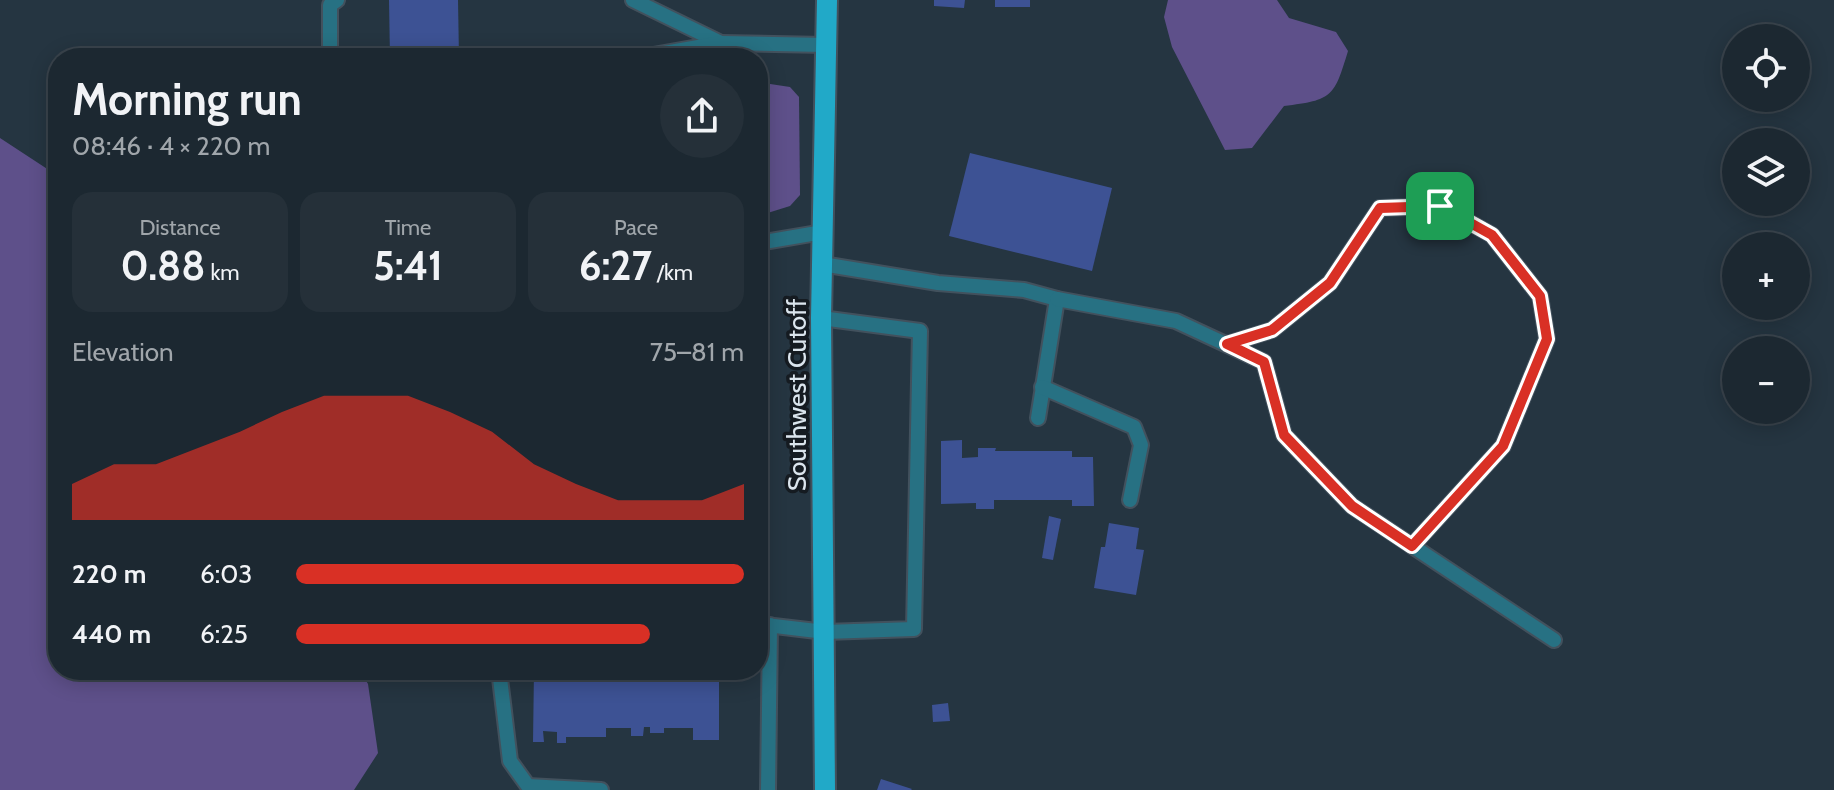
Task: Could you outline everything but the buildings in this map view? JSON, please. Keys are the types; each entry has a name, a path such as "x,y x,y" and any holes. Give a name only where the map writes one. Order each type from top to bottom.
{"main road":[{"name":"Southwest Cutoff","path":"825,790 821,318 827,0"}],"lane":[{"path":"330,48 330,5 337,0"},
{"path":"633,0 721,43"},
{"path":"693,48 721,43 826,45"},
{"path":"1227,344 1272,330 1330,283 1380,208 1440,206 1492,235 1540,296 1547,339 1503,446 1412,546"},
{"path":"768,241 823,232"},
{"path":"822,264 938,283 1024,290 1176,321 1264,362 1284,435 1352,506 1554,640"},
{"path":"1038,418 1057,299"},
{"path":"768,625 825,632 914,629 920,331 821,318"},
{"path":"1042,387 1134,427 1141,445 1130,500"},
{"path":"500,680 510,761 528,786 601,790"},
{"path":"765,680 768,790"}],"shaded area":[{"path":"1168,0 1277,0 1289,18 1336,32 1348,51 1335,87 1322,98 1284,106 1252,148 1225,150 1172,47 1164,17"},
{"path":"768,84 790,87 799,97 800,195 790,206 768,213"},
{"path":"0,138 48,169 48,680 366,680 378,753 354,790 0,790"}],"route":[{"path":"1440,206 1492,235 1540,296 1547,339 1503,446 1412,546 1352,506 1284,435 1264,362 1227,344 1272,330 1330,283 1380,208 1440,206"}]}
